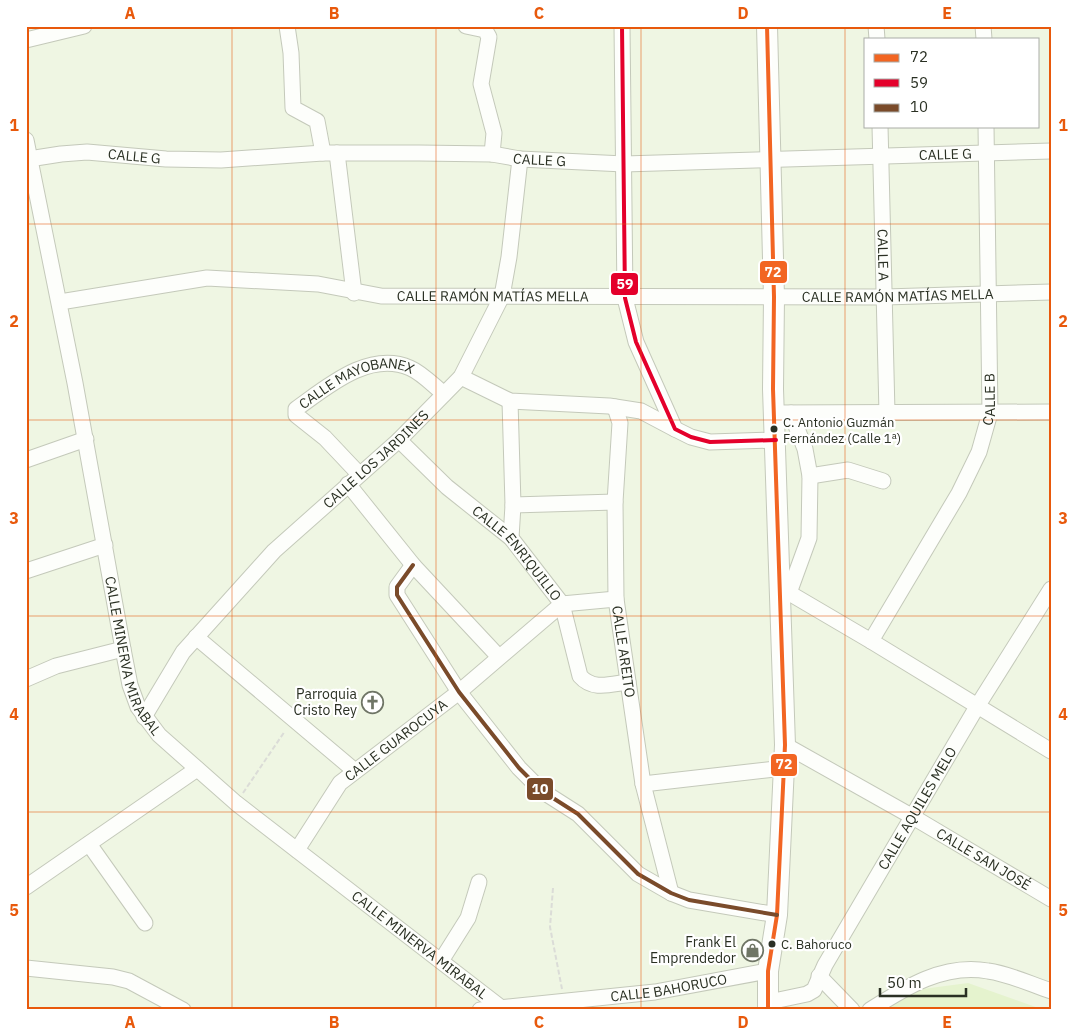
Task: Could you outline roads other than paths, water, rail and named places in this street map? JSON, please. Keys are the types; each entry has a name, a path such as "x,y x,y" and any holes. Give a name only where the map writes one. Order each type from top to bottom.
{"main road":[{"path":"767,26 774,297 773,389 783,413 776,440 784,590 785,745 777,915 768,971 768,1006"}],"street":[{"path":"26,40 84,26"},
{"path":"286,26 291,53 293,108 297,112 309,115 317,121 330,153 354,293"},
{"path":"466,26 485,30 489,37 481,84 494,133 492,154"},
{"path":"622,26 625,298 636,342 675,429"},
{"name":"CALLE A","path":"880,128 887,413"},
{"name":"CALLE B","path":"871,640 960,494 980,452 990,412 986,128"},
{"name":"CALLE MINERVA MIRABAL","path":"26,140 86,439 122,649 130,685 144,717 159,735 236,803 503,1008"},
{"name":"CALLE G","path":"29,159 87,152 166,159 212,160 330,153 492,154 520,159 624,164 1051,151"},
{"name":"CALLE LOS JARDINES","path":"144,717 183,652 274,551 399,440 461,377 502,296 509,257 520,159"},
{"name":"CALLE RAMÓN MATÍAS MELLA","path":"60,302 207,278 318,284 354,293 381,296 625,298 884,297 1051,292"},
{"name":"CALLE MAYOBANEX","path":"354,479 325,438 296,415 296,409 342,377 379,362 410,368 444,394"},
{"path":"461,377 510,401 615,407 641,411 691,437 710,442 776,440"},
{"path":"510,401 513,505 511,538"},
{"name":"CALLE AREITO","path":"615,407 620,423 615,502 616,599 643,784 671,893"},
{"path":"783,413 1051,412"},
{"path":"783,413 805,449 810,476 809,538 784,590 871,640 1051,751"},
{"path":"26,460 86,439"},
{"name":"CALLE ENRIQUILLO","path":"399,440 447,486 511,538 562,604 580,676 586,683 596,686 628,682"},
{"path":"810,476 848,470 884,481"},
{"path":"354,479 413,565 499,657"},
{"path":"513,505 615,502"},
{"path":"26,572 105,545"},
{"path":"413,565 397,587 397,595 460,692 530,781 578,814 638,874 671,893 689,900 777,915"},
{"name":"CALLE AQUILES MELO","path":"768,1006 814,990 819,976 978,705 1045,610 1051,589"},
{"path":"562,604 616,599"},
{"name":"CALLE GUAROCUYA","path":"297,850 340,783 460,692 562,604"},
{"path":"196,637 355,771"},
{"path":"26,678 56,666 122,649"},
{"name":"CALLE SAN JOSÉ","path":"785,745 913,817 1051,899"},
{"path":"643,784 784,768"},
{"path":"26,887 197,769"},
{"path":"88,844 146,923"},
{"path":"441,961 468,918 479,882"},
{"path":"26,968 113,977 129,982 183,1010"},
{"path":"870,1010 920,980 948,972 966,970 986,970 1001,973 1051,991"},
{"name":"CALLE BAHORUCO","path":"480,1010 655,992 768,971"},
{"path":"819,976 852,1010"}],"place":[{"name":"C. Antonio Guzmán Fernández (Calle 1ª)","path":"774,429"},
{"name":"Parroquia Cristo Rey","path":"373,702"},
{"name":"C. Bahoruco","path":"772,944"},
{"name":"Frank El Emprendedor","path":"752,950"}]}
